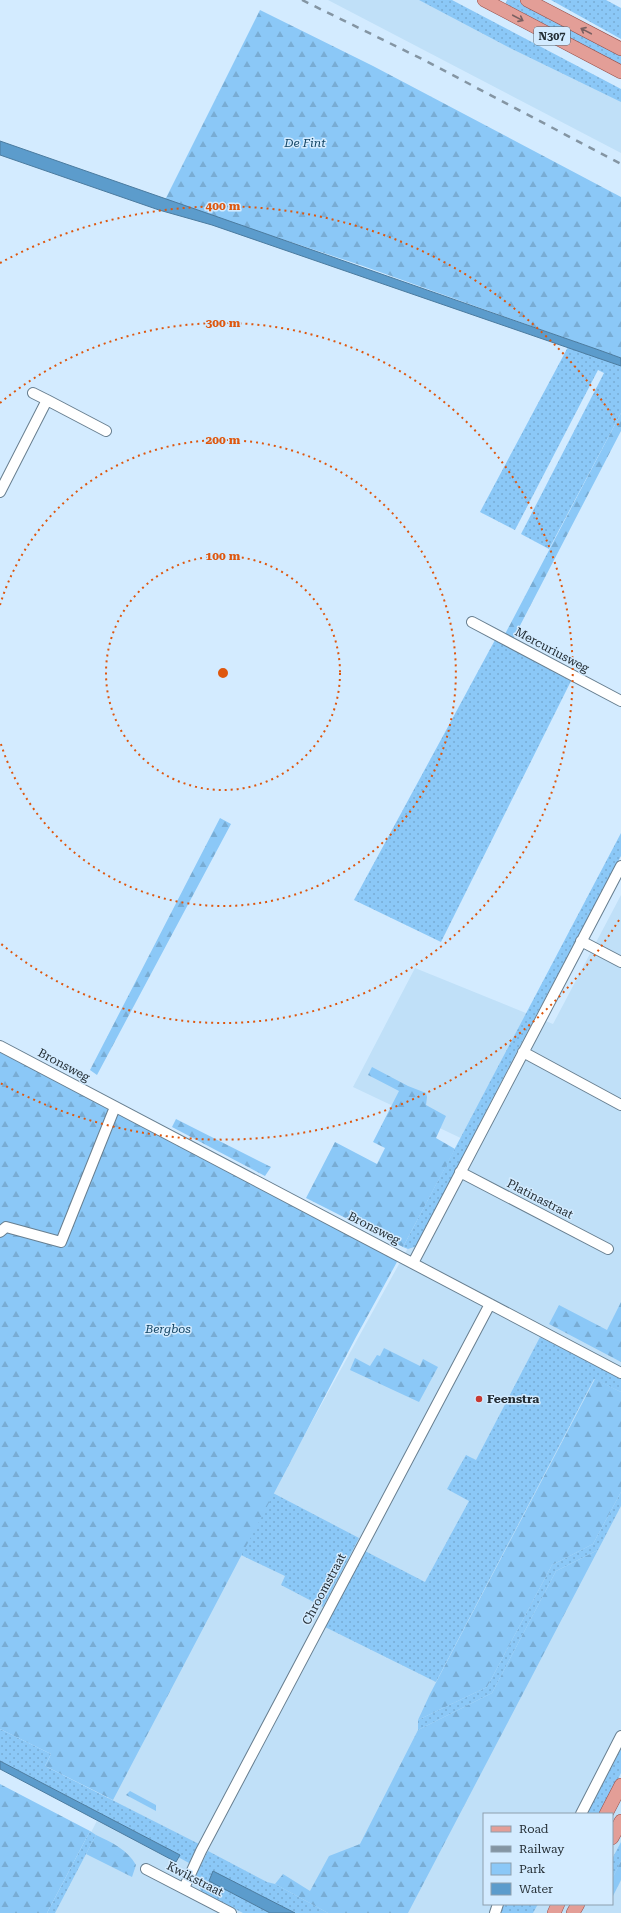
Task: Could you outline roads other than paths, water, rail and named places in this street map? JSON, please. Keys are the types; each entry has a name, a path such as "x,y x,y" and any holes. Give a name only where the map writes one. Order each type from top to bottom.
{"main road":[{"name":"N307","path":"484,0 621,72"},
{"name":"N307","path":"527,0 621,50"},
{"path":"607,1813 621,1785"},
{"path":"613,1836 621,1821"}],"street":[{"path":"33,393 106,431"},
{"path":"0,492 47,400"},
{"name":"Mercuriusweg","path":"472,622 621,701"},
{"path":"413,1263 522,1052 621,866"},
{"path":"581,941 621,962"},
{"name":"Bronsweg","path":"0,1046 621,1373"},
{"path":"522,1052 621,1105"},
{"path":"0,1232 6,1227 61,1242 115,1107"},
{"name":"Platinastraat","path":"460,1172 608,1249"},
{"name":"Chroomstraat","path":"184,1888 201,1851 490,1304"},
{"path":"582,1813 621,1736"},
{"name":"Kwikstraat","path":"146,1869 184,1888 214,1909 231,1913"}],"water":[{"path":"0,141 599,350 621,358 621,366 212,225 159,210 0,155"},
{"path":"0,1761 180,1855 176,1862 0,1769"},
{"path":"213,1871 295,1913 270,1913 209,1881"}],"railway":[{"path":"302,0 424,60 621,164"}],"place":[{"name":"Feenstra","path":"479,1399"}],"park label":[{"name":"De Fint","path":"305,143"},
{"name":"Bergbos","path":"168,1329"}]}
